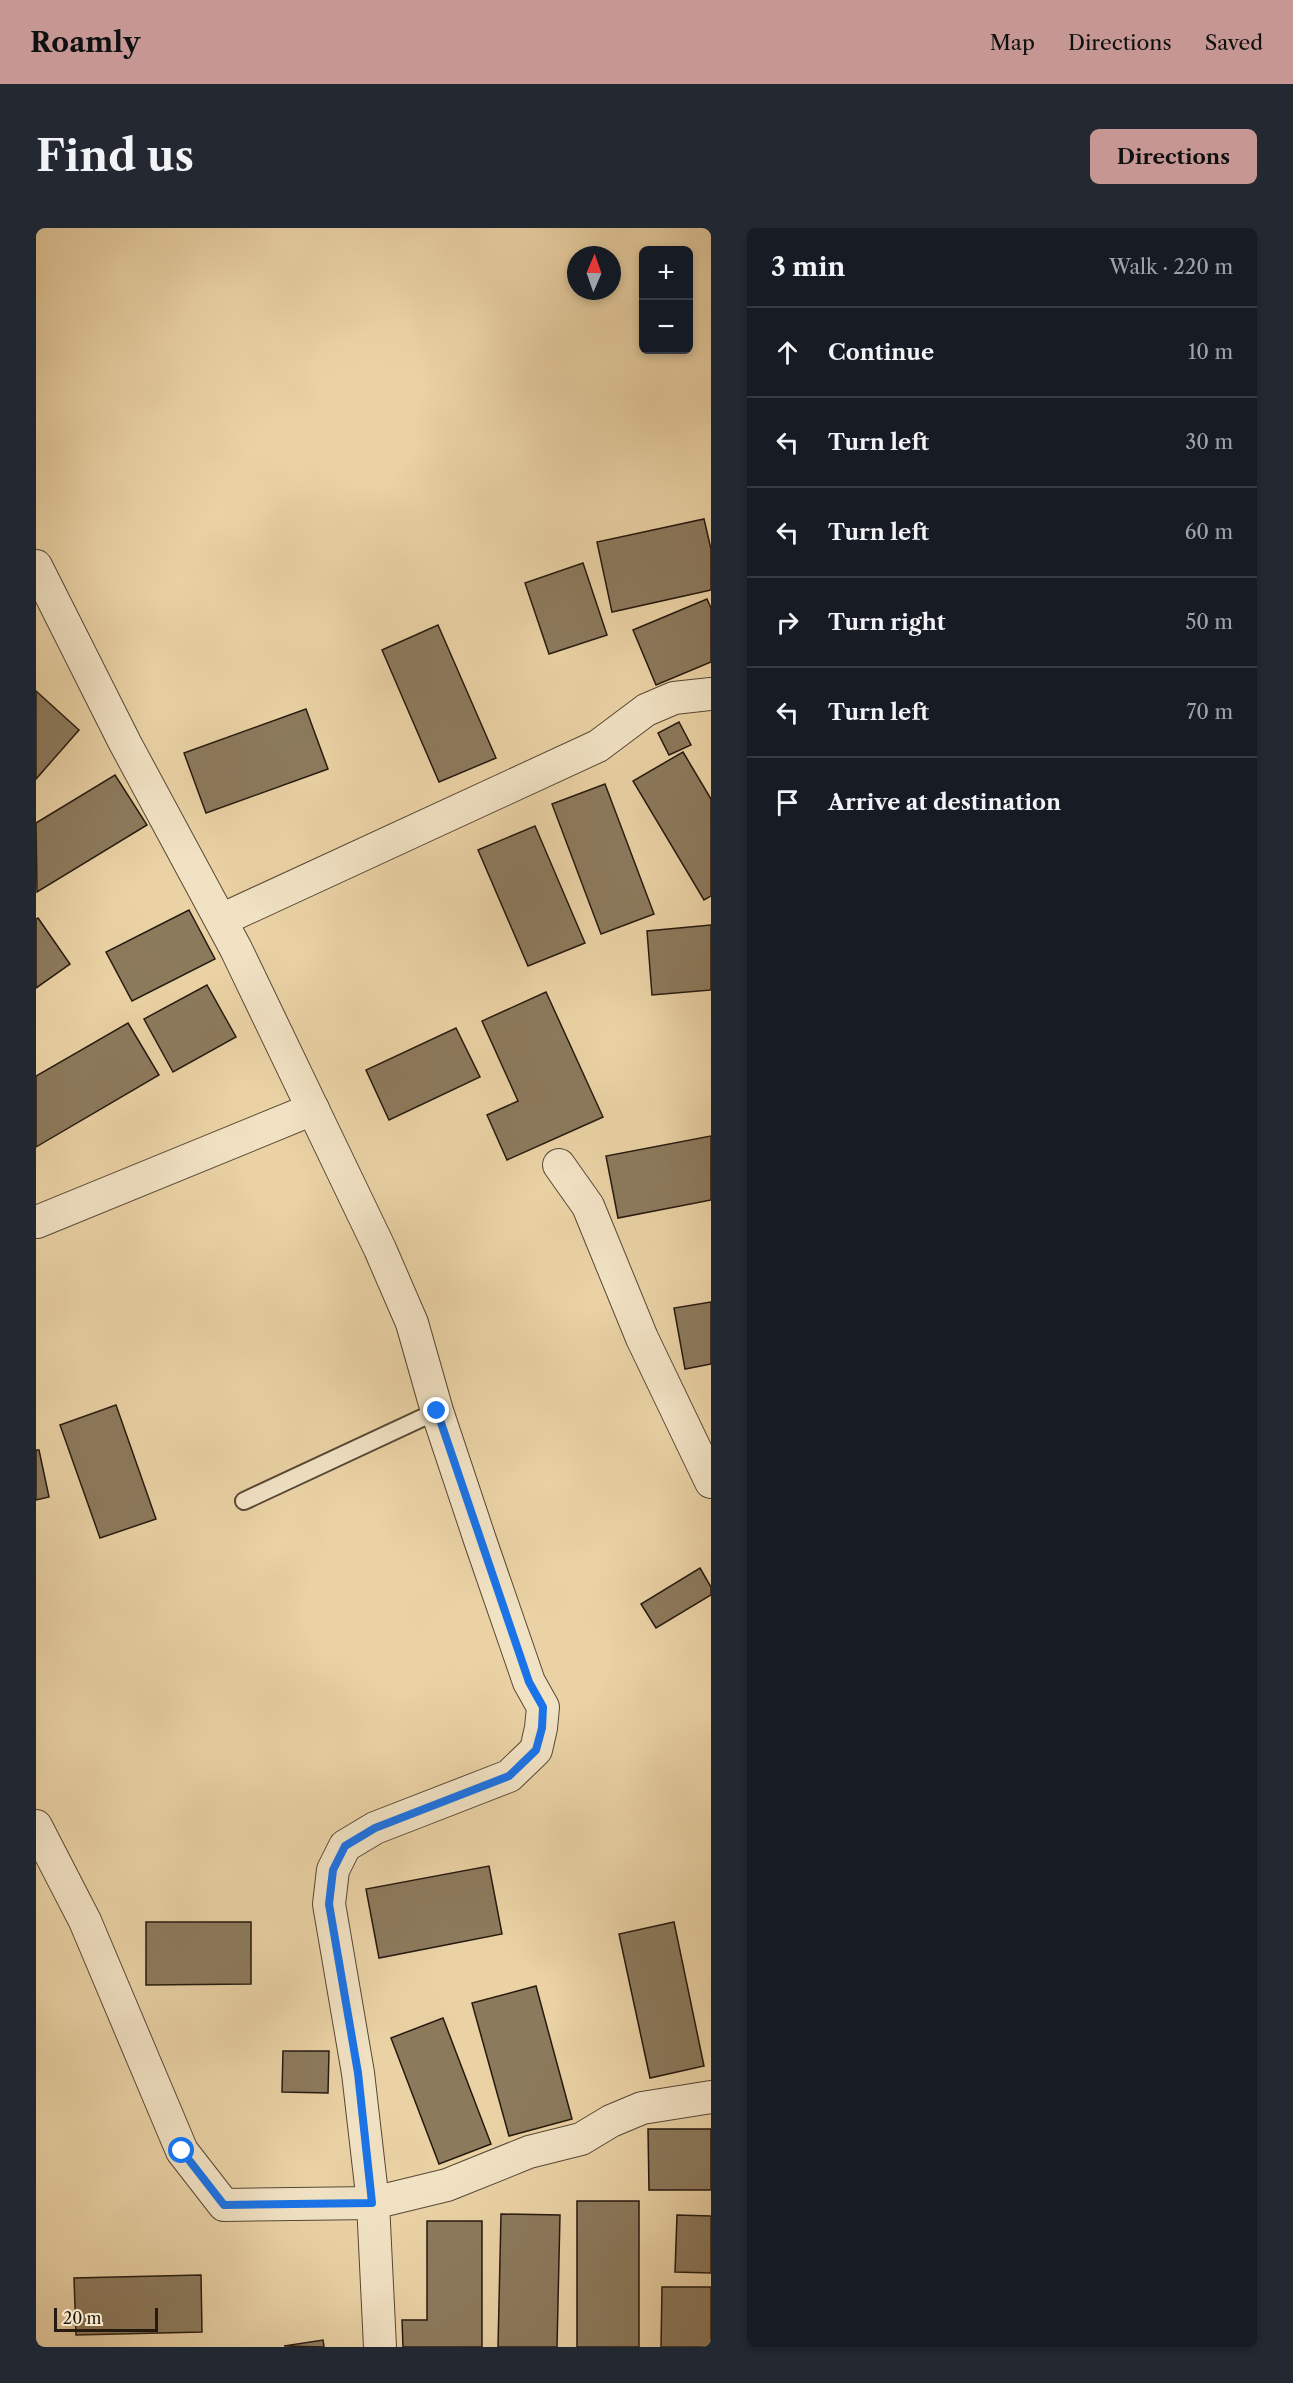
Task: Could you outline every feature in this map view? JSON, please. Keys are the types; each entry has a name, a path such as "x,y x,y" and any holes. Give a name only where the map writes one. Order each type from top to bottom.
{"street":[{"path":"36,566 125,743 220,920 380,1249 412,1323 437,1411 529,1682 543,1707 542,1728 536,1750 509,1776 375,1828 345,1846 333,1870 329,1904 358,2073 372,2203 380,2347"},
{"path":"220,920 598,746 646,710 674,698 711,694"},
{"path":"36,1216 313,1109"},
{"path":"559,1165 588,1206 642,1338 711,1482"},
{"path":"36,1826 85,1921 182,2151 224,2205 372,2203 447,2185 529,2152 581,2139 611,2121 642,2108 711,2097"}],"lane":[{"path":"244,1501 437,1411"}],"building":[{"path":"704,519 711,549 711,590 612,612 597,542"},
{"path":"583,563 607,635 549,654 525,583"},
{"path":"707,599 711,608 711,662 656,685 633,630"},
{"path":"438,625 496,758 439,782 382,650"},
{"path":"36,691 79,730 36,779"},
{"path":"306,709 328,769 206,813 184,753"},
{"path":"679,722 691,745 669,755 658,733"},
{"path":"683,752 711,799 711,896 704,900 633,781"},
{"path":"115,775 147,825 37,892 36,823"},
{"path":"605,784 654,914 601,934 552,804"},
{"path":"535,826 585,943 528,966 478,850"},
{"path":"189,910 215,959 132,1001 106,952"},
{"path":"38,918 70,964 36,988 36,919"},
{"path":"711,925 711,990 652,995 647,931"},
{"path":"207,985 236,1037 173,1072 144,1019"},
{"path":"546,992 603,1117 507,1160 487,1115 518,1101 482,1021"},
{"path":"128,1023 159,1075 36,1147 36,1076"},
{"path":"456,1028 480,1077 389,1120 366,1070"},
{"path":"711,1136 711,1200 618,1218 606,1156"},
{"path":"711,1302 711,1364 685,1369 674,1308"},
{"path":"116,1405 156,1519 100,1538 60,1425"},
{"path":"36,1450 39,1450 49,1497 36,1500"},
{"path":"700,1568 711,1587 711,1595 656,1628 641,1604"},
{"path":"489,1866 502,1934 379,1958 366,1889"},
{"path":"146,1922 251,1922 251,1984 146,1985"},
{"path":"674,1922 704,2066 650,2078 619,1934"},
{"path":"536,1986 572,2119 509,2136 472,2003"},
{"path":"443,2018 491,2144 439,2164 391,2038"},
{"path":"283,2051 329,2051 328,2093 282,2092"},
{"path":"648,2129 711,2129 711,2190 649,2190"},
{"path":"577,2201 639,2201 639,2347 577,2347"},
{"path":"501,2214 560,2215 557,2347 498,2347"},
{"path":"677,2215 711,2216 711,2273 675,2272"},
{"path":"427,2221 482,2221 482,2347 403,2347 402,2320 427,2320"},
{"path":"201,2275 202,2332 76,2335 74,2278"},
{"path":"662,2287 711,2287 711,2347 661,2347"},
{"path":"323,2340 324,2347 284,2346"}],"route":[{"path":"182,2151 224,2205 372,2203 358,2073 329,1904 333,1870 345,1846 375,1828 509,1776 536,1750 542,1728 543,1707 529,1682 437,1411"}]}
